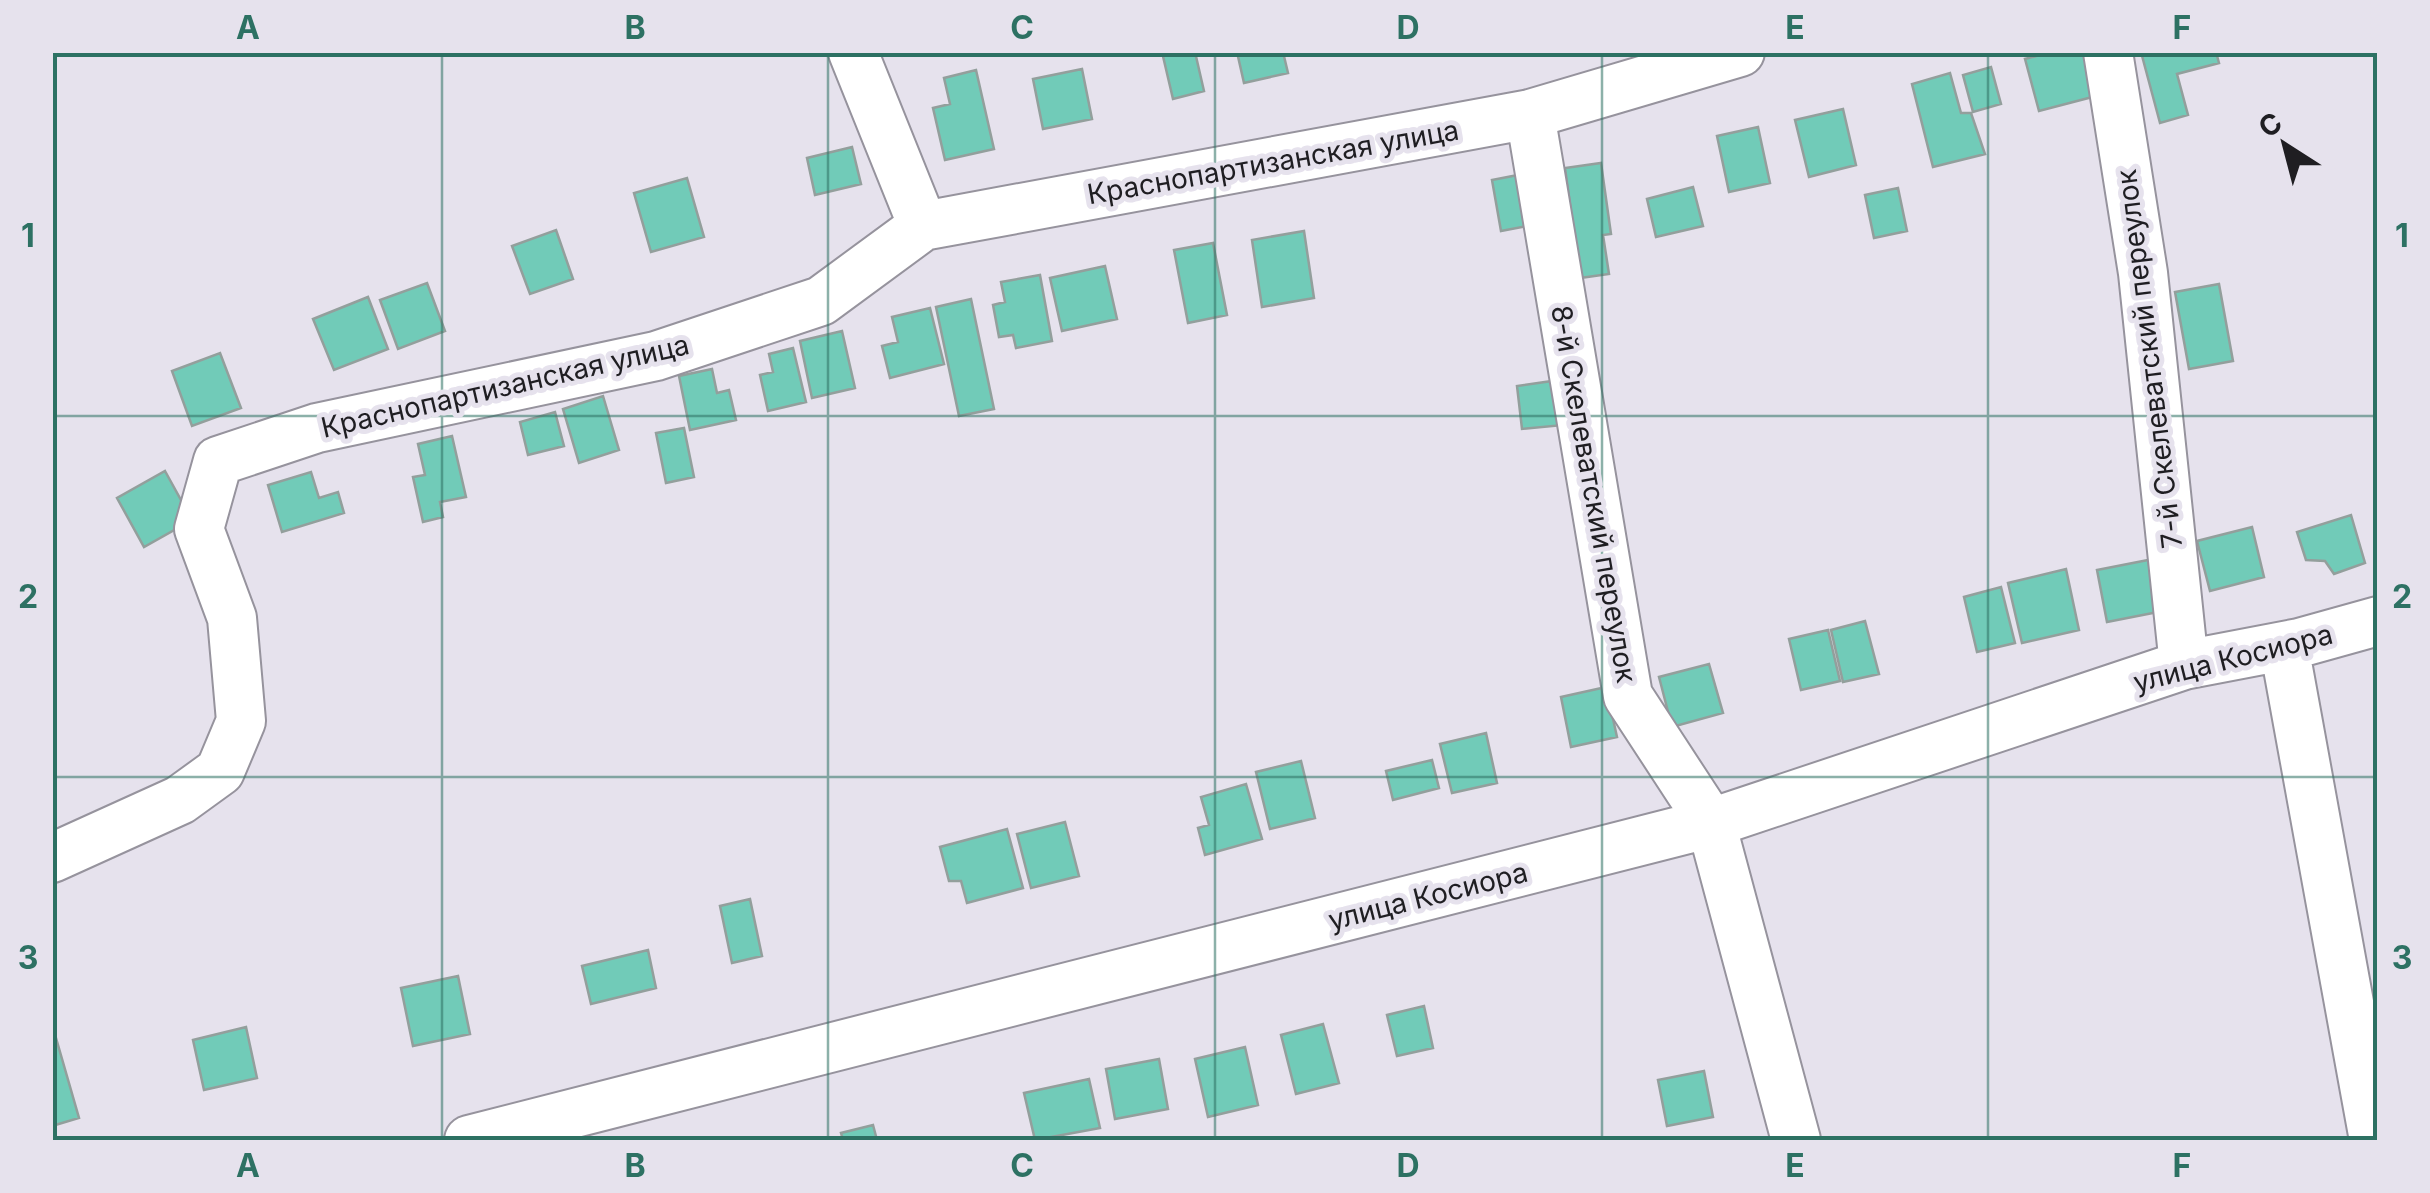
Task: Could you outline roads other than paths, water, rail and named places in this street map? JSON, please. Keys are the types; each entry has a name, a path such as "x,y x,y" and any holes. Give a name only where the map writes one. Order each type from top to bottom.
{"street":[{"path":"853,52 923,226"},
{"name":"Краснопартизанская улица","path":"52,858 180,800 220,771 241,721 232,618 198,529 218,462 317,428 656,356 821,302 923,226 1530,114 1740,52"},
{"name":"7-й Скелеватский переулок","path":"2108,52 2142,273 2184,665"},
{"name":"8-й Скелеватский переулок","path":"1530,114 1628,696 1711,823 1796,1140"},
{"name":"улица Косиора","path":"470,1140 1711,823 2184,665 2284,646 2378,621"},
{"path":"2284,646 2374,1140"}]}
